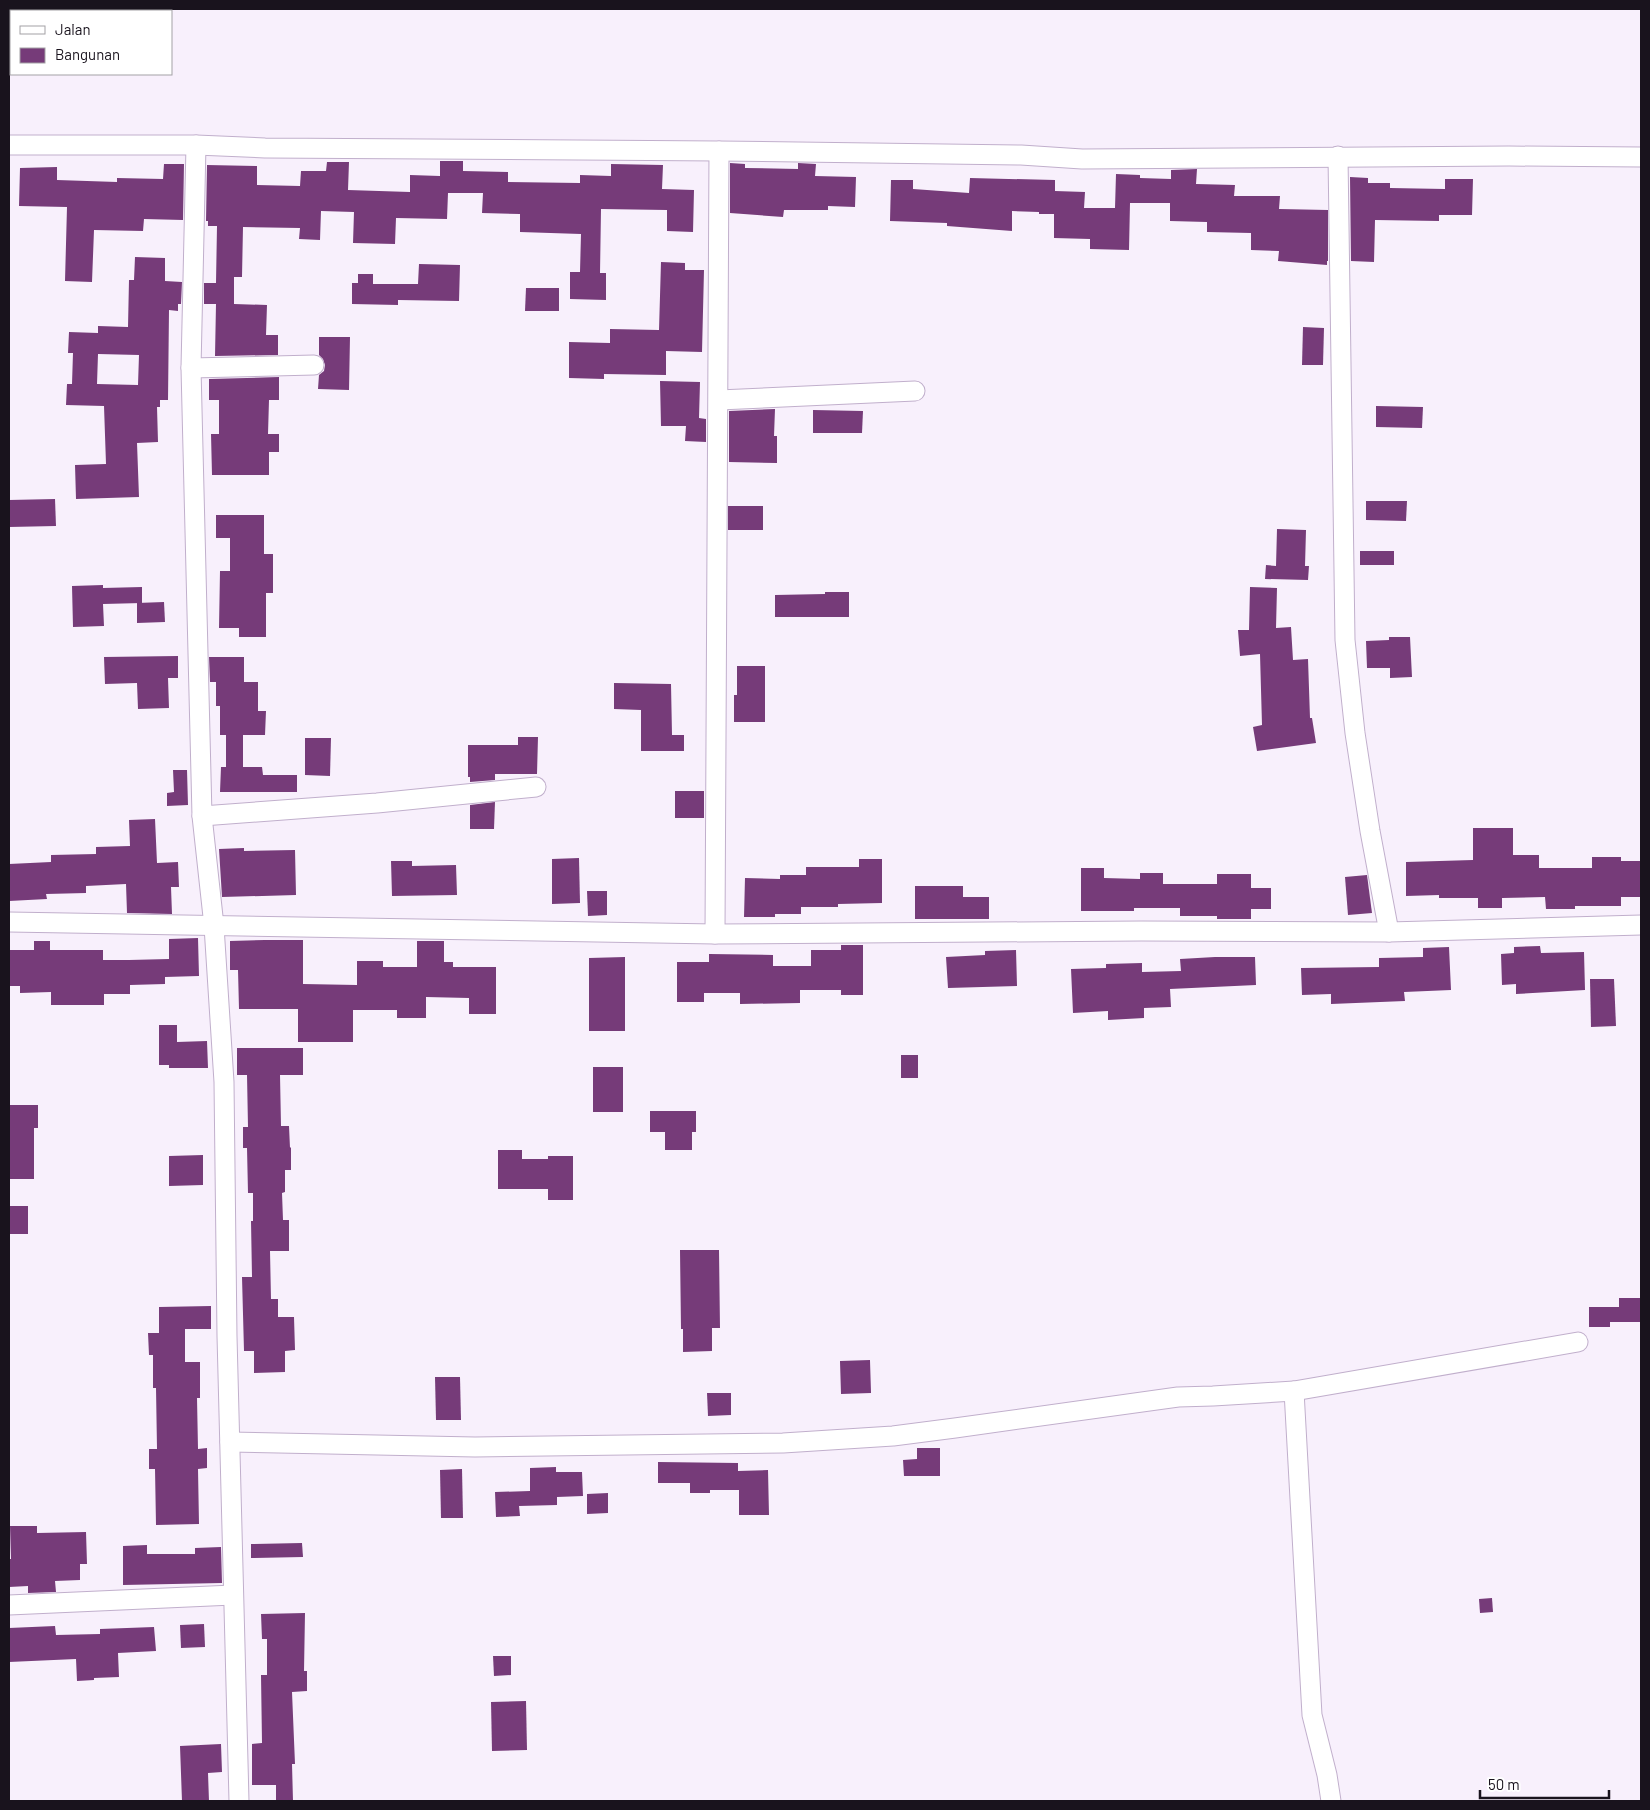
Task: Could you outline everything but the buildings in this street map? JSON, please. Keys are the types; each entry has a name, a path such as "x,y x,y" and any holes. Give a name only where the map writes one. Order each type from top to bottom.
{"street":[{"path":"9,145 196,145 265,148 719,151 1021,155 1082,159 1338,156 1641,157"},
{"path":"196,145 191,368 202,816 214,926 224,1082 233,1595 239,1801"},
{"path":"715,934 719,151"},
{"path":"1338,156 1345,640 1355,733 1370,831 1389,932"},
{"path":"191,368 314,365"},
{"path":"719,400 915,391"},
{"path":"202,816 377,803 536,787"},
{"path":"9,922 715,934 1141,931 1389,932 1641,925"},
{"path":"230,1442 475,1447 783,1443 893,1436 1178,1396 1213,1396 1294,1391 1578,1342"},
{"path":"1294,1391 1312,1715 1327,1775 1330,1801"},
{"path":"9,1605 233,1595"}]}
